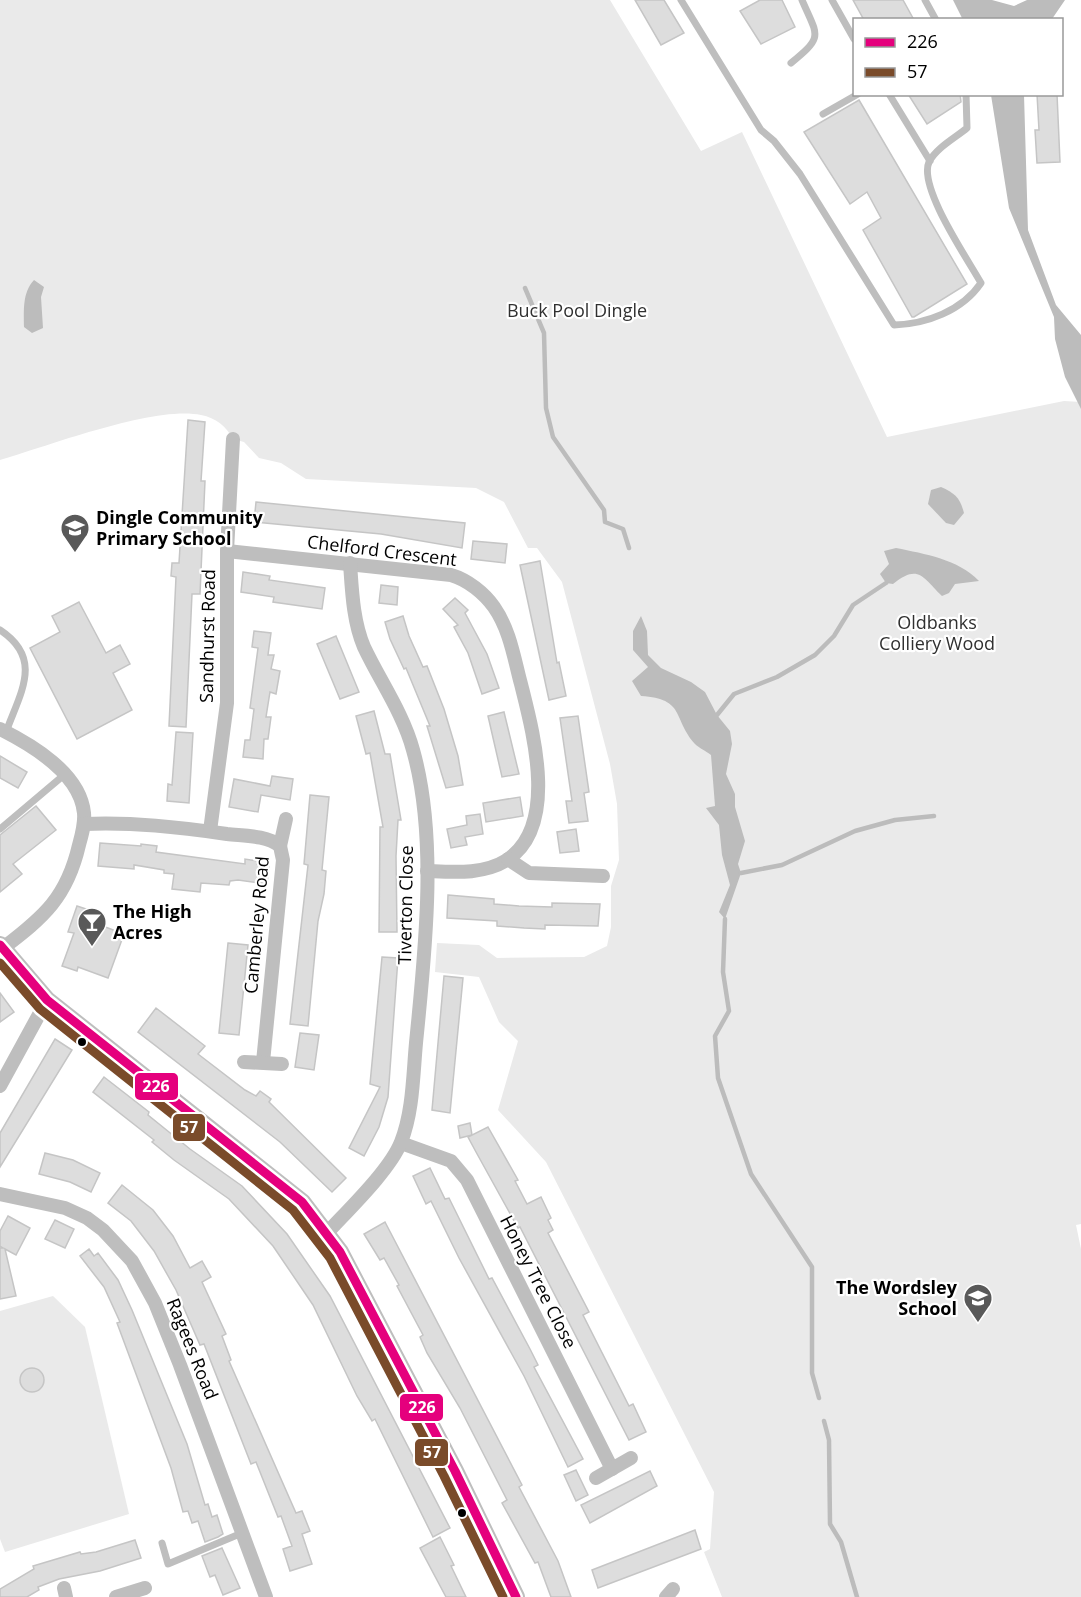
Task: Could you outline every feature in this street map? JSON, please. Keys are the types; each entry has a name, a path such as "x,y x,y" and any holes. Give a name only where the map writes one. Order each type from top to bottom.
{"street":[{"name":"Sandhurst Road","path":"210,831 227,703 227,551 233,439"},
{"name":"Chelford Crescent","path":"227,551 350,563 462,579 493,605 503,622 526,703 538,766 536,810 523,841 508,860"},
{"name":"Tiverton Close","path":"327,1233 368,1189 401,1143 410,1103 420,1009 427,871 419,775 412,747 398,713 364,646 352,596 350,563"},
{"path":"3,730 43,755 64,775 80,798 84,824 73,871 67,884 36,922 1,946 47,1000 302,1202 327,1233 340,1252 444,1450 516,1597"},
{"path":"280,846 286,819"},
{"name":"Camberley Road","path":"84,824 129,822 210,831 273,840 280,846 283,860 262,1062"},
{"path":"427,871 465,872 495,867 508,860 529,873 598,876 596,862"},
{"path":"0,1086 47,1000"},
{"path":"244,1062 282,1064"},
{"name":"Honey Tree Close","path":"401,1143 451,1161 466,1180 612,1469"},
{"name":"Ragees Road","path":"0,1194 65,1208 87,1218 103,1230 132,1261 155,1303 266,1597"},
{"path":"596,1478 631,1458"},
{"path":"116,1597 145,1588"}],"lane":[{"path":"681,0 760,130 774,141 800,174 894,325 917,325 944,313 967,300 981,283 939,211 926,178 930,161 944,146 967,128 966,96"},
{"path":"790,63 812,46 815,37 816,30 802,0"},
{"path":"832,0 853,36"},
{"path":"925,0 935,18"},
{"path":"823,114 854,96"},
{"path":"890,96 930,161"},
{"path":"0,630 22,652 28,670 3,730"},
{"path":"0,829 64,775"},
{"path":"162,1543 168,1564 242,1533"}],"green space":[{"name":"Buck Pool Dingle","path":"0,0 610,0 701,151 742,132 887,437 1064,401 1081,402 1081,1224 1076,1225 1081,1249 1081,1597 722,1597 704,1552 710,1549 714,1492 546,1162 498,1110 518,1041 499,1022 479,977 435,972 437,943 479,945 497,958 584,957 607,946 611,927 611,886 619,860 617,804 610,764 562,582 537,548 528,548 504,502 476,488 306,479 281,463 259,458 244,442 233,439 220,423 201,415 181,413 130,421 0,460"},
{"path":"53,1296 85,1327 129,1514 5,1552 0,1539 0,1311"}],"shaded area":[{"path":"953,0 992,0 1014,6 1027,0 1065,0 1053,18 962,18"},
{"path":"991,96 1024,96 1028,230 1056,305 1081,335 1081,409 1065,377 1055,339 1054,317 1009,208"},
{"path":"34,280 44,287 41,297 43,328 32,333 24,327 24,309 27,291"},
{"path":"941,487 950,491 959,500 964,513 954,525 946,523 928,504 931,490"},
{"path":"896,548 951,562 979,581 955,584 949,593 942,596 920,575 909,574 893,584 886,583 880,574 889,564 884,551"},
{"path":"641,616 647,631 648,655 661,668 691,682 705,692 717,715 730,731 732,744 726,774 735,794 735,807 745,841 738,864 741,873 725,919 719,912 730,885 722,855 719,825 706,808 715,806 711,755 695,744 672,706 665,701 641,696 632,681 648,667 633,650 633,631"}],"building":[{"path":"635,0 664,0 684,33 661,45"},
{"path":"760,0 782,0 795,27 761,44 740,11"},
{"path":"853,0 903,0 913,18 863,18"},
{"path":"909,96 960,96 961,102 927,124"},
{"path":"1037,96 1057,96 1060,162 1037,163 1035,130 1039,130"},
{"path":"859,100 967,284 914,317 863,230 881,218 867,192 850,204 804,132"},
{"path":"188,420 205,422 201,481 205,481 200,594 192,594 186,727 169,726 176,577 171,576 172,563 179,563"},
{"path":"256,502 465,523 462,548 381,534 254,522"},
{"path":"473,541 507,544 505,563 471,559"},
{"path":"540,561 557,663 559,662 566,696 549,700 520,565"},
{"path":"243,572 270,576 269,580 325,588 322,609 273,602 274,597 241,592"},
{"path":"381,585 398,587 397,605 379,603"},
{"path":"455,598 468,610 465,613 487,654 499,688 482,694 468,653 454,627 458,625 443,609"},
{"path":"79,602 106,653 120,645 130,664 113,673 132,710 77,739 30,648 60,632 52,616"},
{"path":"403,616 409,636 423,667 427,666 444,709 458,756 463,785 446,788 427,726 430,726 406,668 404,669 390,639 385,622"},
{"path":"254,631 271,633 268,655 274,655 271,669 280,671 276,694 270,692 266,717 271,717 268,739 264,739 263,759 243,757 245,740 250,740 254,709 250,708 258,648 252,647"},
{"path":"336,636 359,692 340,699 317,644"},
{"path":"374,711 385,754 390,754 401,820 398,820 396,856 397,932 379,932 380,827 383,827 370,753 366,754 356,716"},
{"path":"504,712 519,774 502,777 488,716"},
{"path":"578,716 589,792 584,793 588,821 569,823 566,801 572,801 560,718"},
{"path":"176,732 193,733 189,803 167,801 168,784 172,785"},
{"path":"0,756 27,772 18,788 0,778"},
{"path":"272,776 293,779 290,800 261,795 258,812 229,807 234,779 270,786"},
{"path":"310,795 329,797 322,870 326,871 324,894 318,921 308,1026 290,1024 308,865 304,864"},
{"path":"520,797 523,816 486,822 483,803"},
{"path":"36,806 56,830 13,864 22,874 0,892 0,835"},
{"path":"480,814 483,834 465,837 467,845 451,848 447,829 467,825 466,816"},
{"path":"576,829 579,851 560,853 557,832"},
{"path":"100,843 157,846 156,852 245,864 245,859 258,861 257,864 269,865 267,884 238,880 230,881 229,885 201,883 200,892 172,889 174,874 164,873 164,870 134,865 134,869 98,866"},
{"path":"448,895 494,899 494,904 519,906 552,907 552,903 600,904 598,926 545,925 545,929 524,928 497,926 497,921 447,918"},
{"path":"77,906 104,915 100,925 124,934 108,978 78,967 77,971 62,966 74,933 68,932"},
{"path":"228,943 248,945 239,1035 219,1033"},
{"path":"382,957 398,958 388,1097 379,1127 364,1156 349,1148 380,1087 370,1084"},
{"path":"444,976 463,978 450,1113 432,1110"},
{"path":"0,993 14,1012 0,1022"},
{"path":"156,1008 205,1046 198,1054 245,1090 256,1096 260,1091 271,1099 269,1102 346,1178 332,1192 280,1142 138,1032"},
{"path":"300,1033 319,1035 314,1070 295,1067"},
{"path":"55,1039 72,1050 0,1167 0,1133"},
{"path":"104,1077 149,1112 148,1115 190,1149 242,1186 287,1234 330,1296 450,1528 433,1537 375,1419 372,1421 357,1396 313,1305 273,1246 229,1199 174,1160 152,1142 154,1140 93,1092"},
{"path":"470,1123 472,1135 460,1138 458,1126"},
{"path":"488,1127 518,1180 515,1181 527,1204 541,1197 551,1218 548,1220 553,1230 548,1233 589,1312 583,1315 629,1406 633,1404 646,1432 629,1440 520,1227 518,1228 468,1137"},
{"path":"45,1153 73,1160 100,1173 91,1192 70,1182 39,1174"},
{"path":"430,1168 445,1199 449,1198 489,1279 492,1278 530,1349 538,1365 534,1367 583,1459 568,1467 524,1376 459,1258 431,1201 426,1204 413,1176"},
{"path":"122,1185 153,1210 173,1236 190,1268 202,1261 211,1277 202,1282 226,1334 222,1336 231,1360 229,1361 296,1513 302,1511 310,1531 302,1534 312,1564 290,1571 283,1549 292,1546 281,1516 278,1517 256,1462 251,1464 204,1344 200,1345 176,1290 154,1251 131,1221 108,1203"},
{"path":"8,1216 30,1228 16,1255 5,1249 16,1296 0,1299 0,1248 3,1248 0,1246 0,1231"},
{"path":"55,1220 74,1229 65,1248 45,1239"},
{"path":"385,1222 522,1485 519,1487 558,1561 571,1597 551,1597 538,1562 535,1563 502,1503 507,1500 460,1408 427,1353 420,1337 423,1335 397,1286 399,1285 384,1258 380,1260 364,1234"},
{"path":"89,1249 94,1256 98,1253 118,1280 132,1310 187,1444 205,1505 208,1504 212,1517 217,1515 223,1534 218,1537 205,1542 198,1521 192,1523 188,1511 183,1512 171,1468 117,1323 120,1322 104,1287 80,1256"},
{"path":"32,1368 37,1369 43,1375 43,1385 37,1391 32,1392 27,1391 21,1385 20,1380 21,1375 27,1369"},
{"path":"576,1470 588,1495 576,1501 564,1475"},
{"path":"650,1471 657,1486 590,1523 581,1505"},
{"path":"695,1530 701,1549 598,1588 592,1570"},
{"path":"440,1537 466,1597 446,1597 420,1548"},
{"path":"135,1540 141,1558 100,1571 59,1579 38,1587 39,1590 27,1597 0,1597 0,1589 34,1569 33,1566 80,1552 81,1554 96,1552"},
{"path":"222,1548 240,1588 223,1595 215,1575 210,1577 202,1556"}],"waterway":[{"path":"525,288 544,333 546,408 553,437 604,510 605,522 623,529 629,548"},
{"path":"717,715 734,694 777,677 815,655 834,636 853,605 886,583"},
{"path":"741,873 782,865 855,831 895,820 934,816"},
{"path":"725,919 723,972 729,1011 715,1036 718,1078 751,1174 812,1267 812,1373 819,1398"},
{"path":"824,1421 829,1440 830,1524 841,1542 857,1597"}],"transit line":[{"name":"226","path":"0,945 47,1000 302,1202 340,1252 455,1471 516,1597"},
{"name":"57","path":"0,963 40,1009 293,1210 330,1258 444,1476 503,1597"}],"place":[{"name":"Dingle Community Primary School","path":"75,554"},
{"name":"The High Acres","path":"92,948"},
{"name":"The Wordsley School","path":"978,1324"}],"park label":[{"name":"Oldbanks Colliery Wood","path":"937,633"}]}
